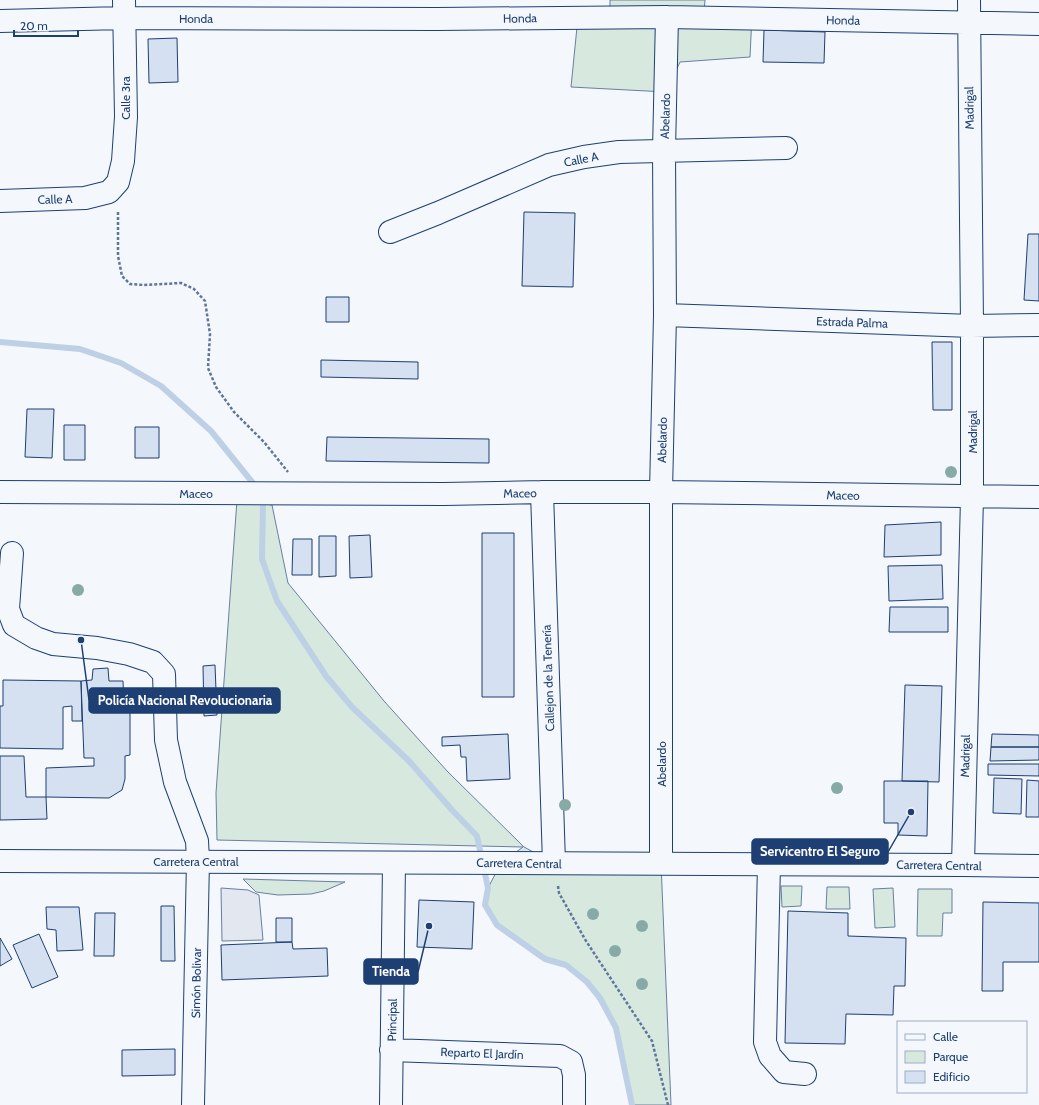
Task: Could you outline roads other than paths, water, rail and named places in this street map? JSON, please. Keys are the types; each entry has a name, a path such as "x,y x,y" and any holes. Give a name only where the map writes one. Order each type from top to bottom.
{"main road":[{"name":"Madrigal","path":"963,864 972,497 969,0"},
{"name":"Honda","path":"0,21 124,9 437,10 610,8 667,17 1039,24"},
{"name":"Calle 3ra","path":"109,192 118,182 123,161 126,117 124,9"},
{"name":"Abelardo","path":"661,863 661,492 665,315 664,150 667,17"},
{"name":"Calle A","path":"390,232 549,166 584,157 612,153 664,150 786,148"},
{"name":"Calle A","path":"0,201 85,198 109,192"},
{"name":"Estrada Palma","path":"665,315 972,326 1039,325"},
{"name":"Maceo","path":"0,492 444,494 661,492 1039,497"},
{"name":"Callejon de la Tenería","path":"542,492 554,863"},
{"name":"Simón Bolivar","path":"12,553 8,610 14,625 36,638 53,644 97,648 129,654 153,662 164,674 166,740 175,782 197,841 198,860 193,1105"},
{"name":"Carretera Central","path":"0,860 198,860 394,863 963,864 1039,866"},
{"name":"Principal","path":"391,1105 394,863"},
{"path":"769,864 765,1042 770,1056 784,1072 805,1074"},
{"name":"Reparto El Jardín","path":"391,1050 560,1056 571,1062 574,1075 574,1105"}],"waterway":[{"path":"0,342 80,349 121,363 161,386 211,431 257,488"},
{"path":"260,497 263,503 262,559 277,601 326,676 352,707 409,761 477,836 488,888 485,905 497,925 545,959 566,965 587,982 600,998 616,1028 632,1105"}],"place":[{"name":"Policía Nacional Revolucionaria","path":"81,640"},
{"name":"Servicentro El Seguro","path":"911,812"},
{"name":"Tienda","path":"429,926"}]}
